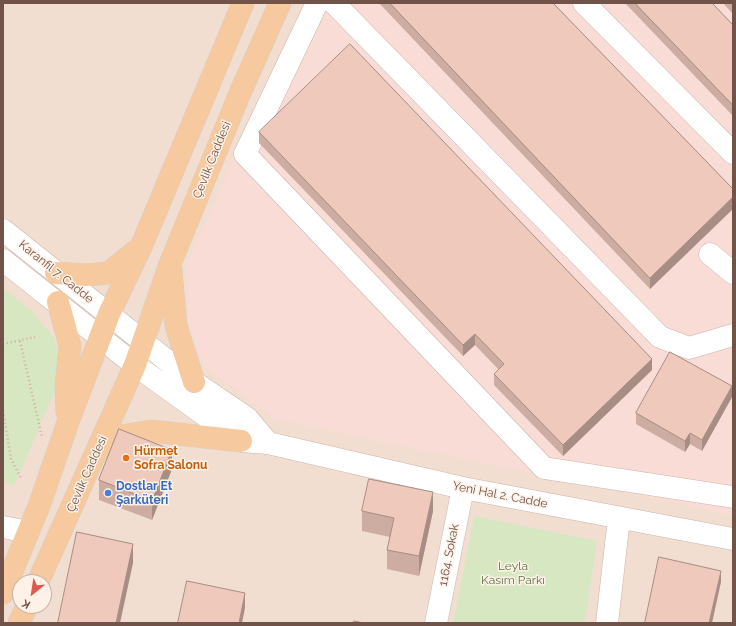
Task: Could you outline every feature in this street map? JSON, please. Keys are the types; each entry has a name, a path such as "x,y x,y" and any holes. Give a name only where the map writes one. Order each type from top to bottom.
{"main road":[{"path":"3,593 39,506 99,337 141,247 243,3"},
{"name":"Çevlik Caddesi","path":"42,574 135,365 144,343 170,264 240,93 280,3"},
{"path":"56,273 86,275 108,273 141,247"},
{"path":"170,264 176,326 194,382"},
{"path":"58,302 70,346 66,387 67,425"},
{"path":"95,456 122,436 151,431 241,441"}],"street":[{"path":"316,3 245,154 544,468 732,492"},
{"path":"334,3 660,337 689,348 733,335"},
{"path":"584,3 733,153"},
{"name":"Karanfil 7. Cadde","path":"3,230 194,382 247,418 268,443"},
{"path":"710,254 733,273"},
{"name":"Karanfil 7. Cadde","path":"3,260 58,302 135,365 241,441"},
{"name":"Yeni Hal 2. Cadde","path":"241,441 268,443 463,488 733,539"},
{"name":"1164. Sokak","path":"436,623 463,488"},
{"path":"607,623 620,518"},
{"path":"3,527 28,532"}],"path":[{"path":"3,344 35,338"},
{"path":"20,341 42,438"},
{"path":"3,411 11,459 20,478"}],"shaded area":[{"path":"3,3 733,3 733,623 3,623"},
{"path":"306,3 733,3 733,515 275,419 205,367 188,321 188,261"}],"green space":[{"path":"3,288 33,312 53,337 65,368 14,486 3,481"},
{"name":"Leyla Kasım Parkı","path":"474,516 597,541 585,623 453,623"}],"building":[{"path":"390,3 553,3 733,189 733,197 650,278"},
{"path":"635,3 712,3 733,25 733,105"},
{"path":"350,44 652,359 563,445 494,374 504,364 475,334 463,345 259,132"},
{"path":"670,352 732,386 702,440 690,433 685,441 636,413"},
{"path":"119,429 172,450 152,501 99,480"},
{"path":"369,479 433,492 419,556 387,550 394,518 362,511"},
{"path":"77,532 133,544 116,623 58,623"},
{"path":"659,557 721,571 709,623 645,623"},
{"path":"187,581 245,593 239,623 178,623"},
{"path":"354,621 364,623 353,623"}],"place":[{"name":"Hürmet Sofra Salonu","path":"126,458"},
{"name":"Dostlar Et Şarküteri","path":"108,493"}]}
